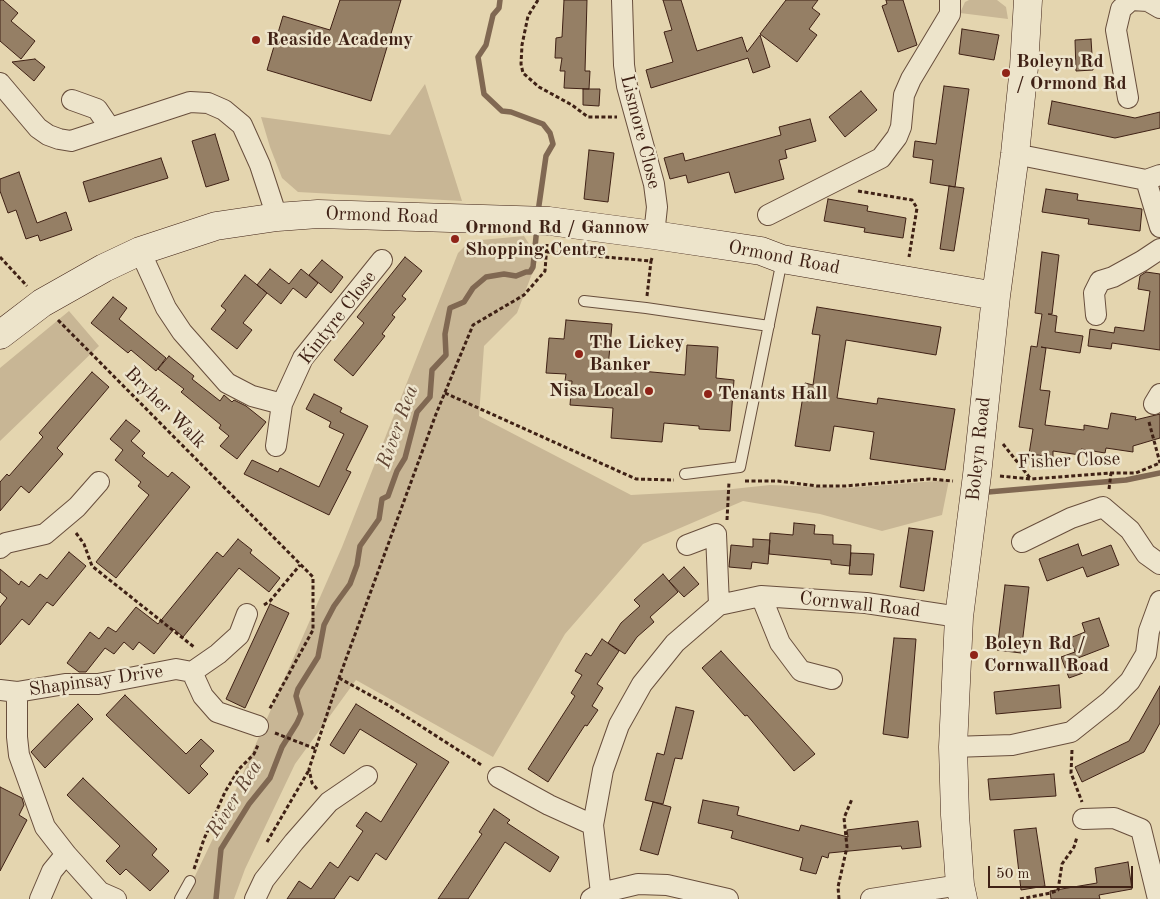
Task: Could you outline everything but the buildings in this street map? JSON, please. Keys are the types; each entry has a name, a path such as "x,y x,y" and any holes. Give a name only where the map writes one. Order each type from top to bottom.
{"street":[{"name":"Lismore Close","path":"622,0 624,65 627,86 654,184 657,207 654,235"},
{"path":"768,215 881,158 890,147 901,127 904,95 911,79 950,14 950,0"},
{"name":"Boleyn Road","path":"962,892 955,815 953,747 959,617 977,475 996,296 1015,154 1024,67 1028,0"},
{"path":"1128,98 1116,30 1121,9 1131,0 1148,1 1160,8"},
{"path":"0,83 28,117 48,135 59,140 71,141 190,102 208,103 224,110 242,125 260,165 277,217"},
{"path":"72,100 97,109 110,128"},
{"path":"1015,154 1153,178 1160,227"},
{"name":"Ormond Road","path":"0,335 42,303 104,268 140,251 216,226 277,217 318,214 549,221 761,252 782,259 996,296"},
{"path":"1096,315 1094,293 1100,281 1113,277 1142,262 1160,249"},
{"path":"140,251 166,308 182,332 227,383 252,396 282,404"},
{"name":"Kintyre Close","path":"276,446 282,404 303,358 382,260"},
{"path":"0,548 6,543 45,534 77,507 99,482"},
{"path":"1022,542 1071,518 1103,507 1130,530 1146,554 1160,564"},
{"path":"687,545 716,534 720,605"},
{"path":"761,596 780,643 800,671 832,679"},
{"name":"Cornwall Road","path":"596,896 594,825 603,770 619,725 642,684 675,643 720,605 761,596 866,603 959,617"},
{"path":"953,747 1012,745 1070,732 1110,701 1153,658 1149,631 1160,601"},
{"path":"247,614 239,635 210,660 192,672 203,696 217,712 262,728"},
{"name":"Shapinsay Drive","path":"8,691 65,684 98,684 176,669 192,672"},
{"path":"8,691 19,755 45,827 100,892 116,899"},
{"path":"255,899 264,880 329,802 367,776"},
{"path":"498,777 549,805 594,825"},
{"path":"1083,819 1114,818 1141,829 1158,899"},
{"path":"40,899 52,871 66,854"},
{"path":"596,896 638,884 666,885 722,899"},
{"path":"871,899 962,892"}],"lane":[{"path":"685,474 740,467 782,259"},
{"path":"584,301 768,326"},
{"path":"180,899 190,881"}],"path":[{"path":"538,0 528,16 522,45 521,64 523,73 539,87 572,105 588,117 636,118"},
{"path":"826,186 912,200 917,208 905,280"},
{"path":"329,802 312,783 309,769 338,678 436,414 473,325 524,295 545,271 549,221"},
{"path":"646,308 654,235"},
{"path":"547,252 651,261"},
{"name":"Bryher Walk","path":"0,257 42,303 313,577 313,630 269,709 262,728"},
{"path":"1157,399 1146,411 1160,463"},
{"path":"983,418 1031,479"},
{"name":"Fisher Close","path":"977,475 1031,479 1112,475 1136,473 1160,463"},
{"path":"716,534 728,520 729,481"},
{"path":"65,518 84,544 92,566 210,660"},
{"path":"247,614 270,601 300,565"},
{"path":"338,678 472,757 498,777"},
{"path":"190,881 204,839 225,792 239,768 254,754 262,728 316,749"},
{"path":"1020,899 1058,890 1062,864 1074,847 1083,819 1082,801 1071,773 1070,732"},
{"path":"839,899 838,887 847,847 844,818 852,798"}],"shaded area":[{"path":"969,0 997,0 1006,7 1008,19 960,13 965,2"},
{"path":"425,84 462,201 298,192 282,178 261,117 390,135"},
{"path":"524,236 538,258 517,313 484,346 479,416 631,495 723,490 770,485 846,488 949,480 942,515 882,531 820,514 743,501 643,544 565,634 493,757 356,680 295,764 245,869 234,899 184,899 230,803 342,547 458,253 470,241"},
{"path":"69,311 99,346 0,441 0,368"}],"waterway":[{"name":"River Rea","path":"500,0 499,8 493,15 486,45 478,57 484,94 502,111 511,112 543,124 550,133 553,144 546,156 538,212"},
{"name":"River Rea","path":"216,899 221,849 249,804 270,778 282,747 297,723 301,714 296,696 298,689 318,657 324,625 334,606 350,584 357,565 360,546 379,519 382,499 388,496 397,471 405,458 417,412 430,397 432,370 446,355 445,334 450,308 464,302 473,288 486,277 504,274 516,276 530,272 533,267 537,227"},
{"path":"988,492 1126,480 1160,473"}],"place":[{"name":"Reaside Academy","path":"256,40"},
{"name":"Boleyn Rd / Ormond Rd","path":"1006,73"},
{"name":"Ormond Rd / Gannow Shopping Centre","path":"455,239"},
{"name":"The Lickey Banker","path":"579,354"},
{"name":"Nisa Local","path":"649,391"},
{"name":"Tenants Hall","path":"708,394"},
{"name":"Boleyn Rd / Cornwall Road","path":"974,655"}]}
